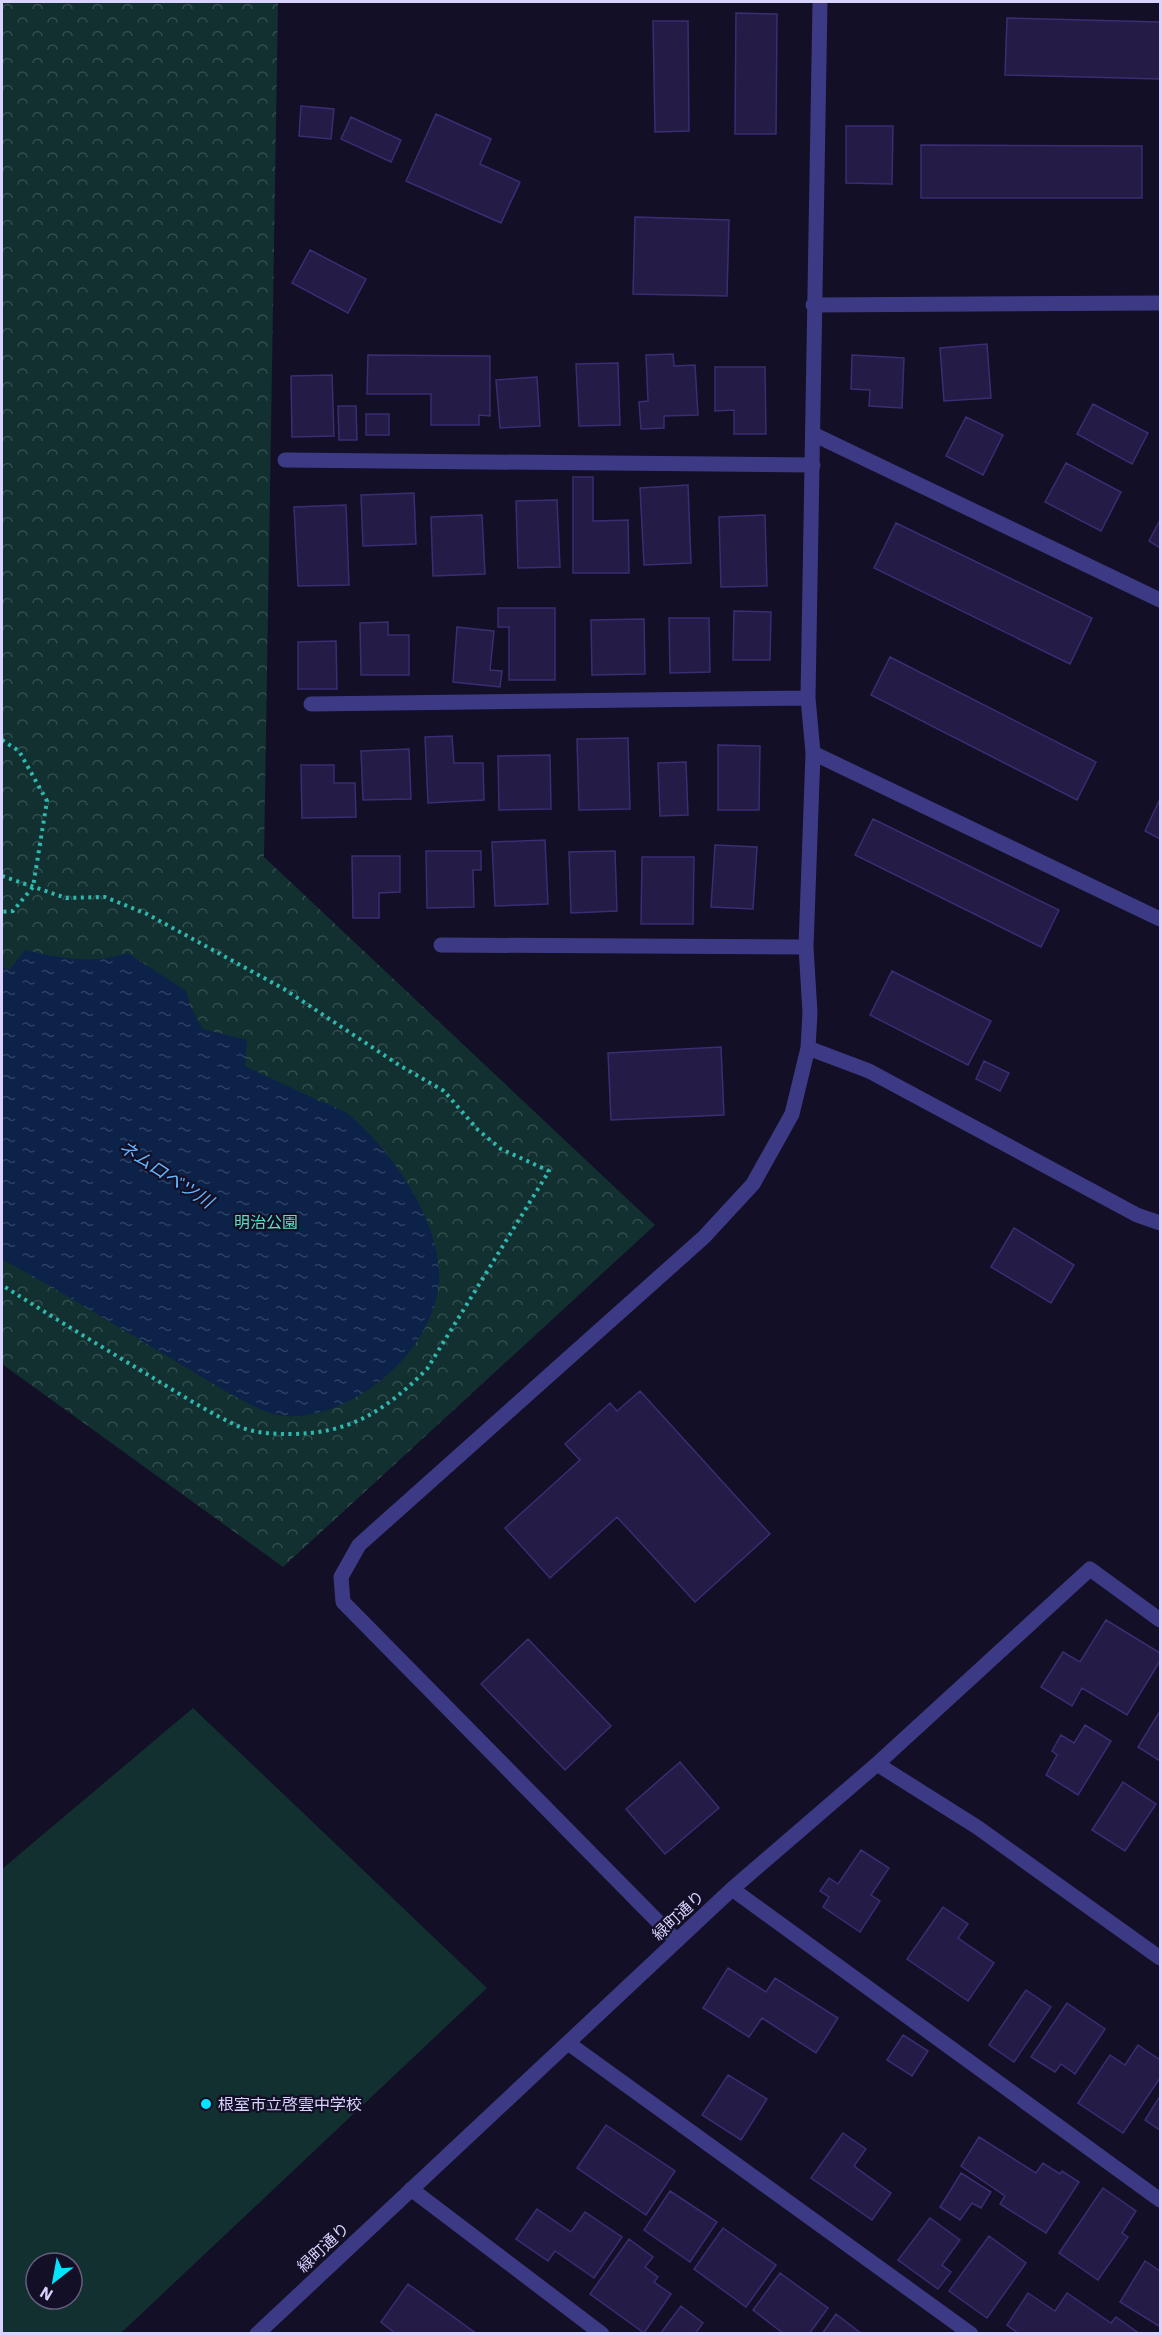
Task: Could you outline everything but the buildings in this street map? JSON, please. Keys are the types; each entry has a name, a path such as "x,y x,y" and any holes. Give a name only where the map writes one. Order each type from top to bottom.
{"street":[{"path":"677,1941 343,1602 341,1577 359,1545 704,1237 753,1184 792,1114 808,1048 810,1013 806,947 813,753 808,698 819,2"},
{"path":"813,305 1161,303"},
{"path":"813,435 1161,600"},
{"path":"285,460 813,465"},
{"path":"311,704 808,698"},
{"path":"813,753 1161,919"},
{"path":"441,945 806,947"},
{"path":"808,1048 869,1071 1137,1215 1161,1222"},
{"name":"緑町通り","path":"257,2334 732,1889 877,1764 1090,1569 1161,1620"},
{"path":"877,1764 977,1827 1161,1958"},
{"path":"732,1889 1161,2200"},
{"path":"568,2043 971,2334"},
{"path":"411,2189 602,2334"}],"path":[{"path":"2,740 19,751 47,801 33,887 13,911 2,912"},
{"path":"2,876 66,898 105,897 147,914 284,989 390,1059 444,1091 478,1130 501,1149 549,1171 427,1369 403,1393 377,1412 345,1428 312,1434 271,1434 241,1427 159,1381 2,1285"}],"green space":[{"name":"明治公園","path":"2,2 278,2 264,857 655,1225 283,1567 2,1364"},
{"name":"根室市立啓雲中学校","path":"193,1708 487,1988 121,2333 2,2333 2,1869"}],"water":[{"name":"ネムロベツ川","path":"25,950 76,959 102,959 128,953 186,991 191,1007 203,1029 247,1040 245,1066 345,1112 368,1132 398,1169 412,1191 424,1213 438,1259 439,1281 434,1307 423,1332 407,1355 386,1376 363,1393 338,1406 311,1414 285,1416 270,1413 227,1392 2,1259 2,968 10,969"}],"place":[{"name":"根室市立啓雲中学校","path":"206,2104"}]}
